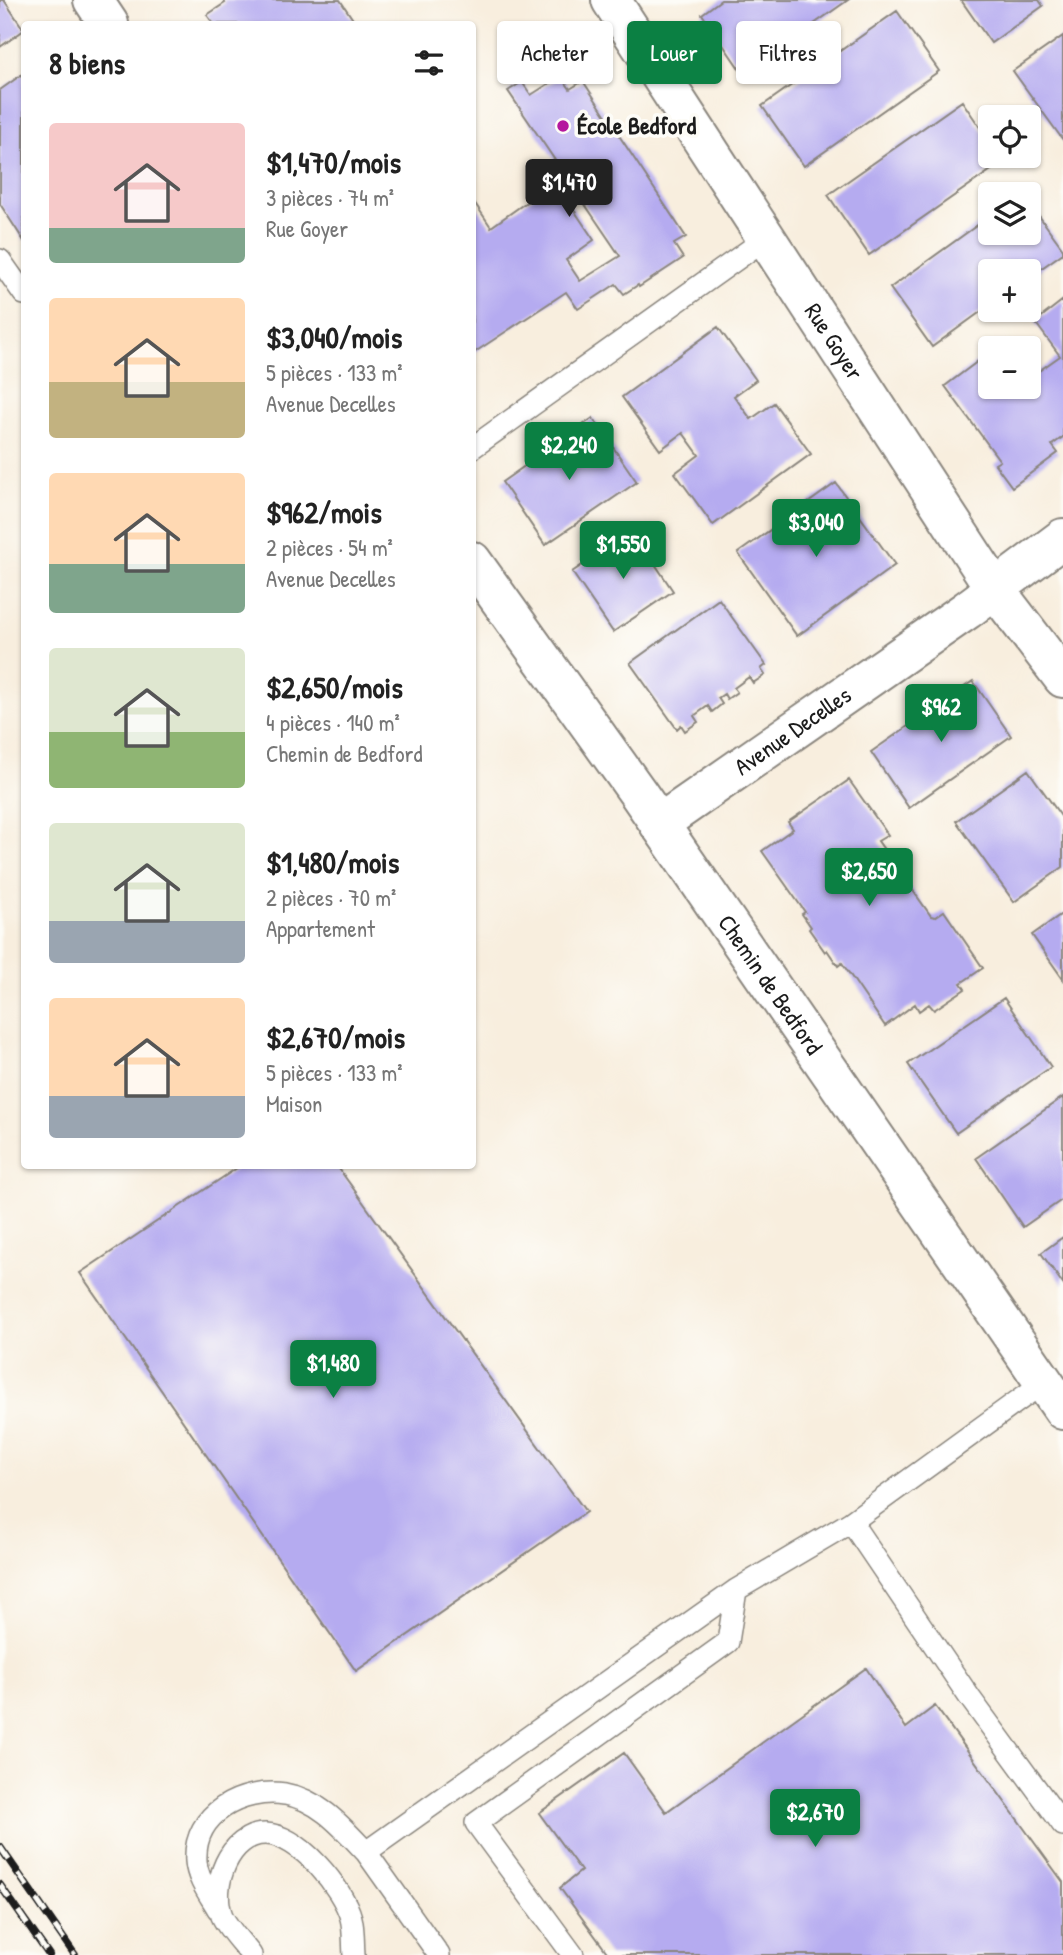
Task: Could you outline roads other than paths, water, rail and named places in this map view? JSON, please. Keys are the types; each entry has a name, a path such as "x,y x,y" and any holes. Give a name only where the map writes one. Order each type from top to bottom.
{"street":[{"path":"93,0 107,21"},
{"name":"Rue Goyer","path":"611,0 995,589 1063,678"},
{"name":"Avenue Decelles","path":"659,824 995,589 1063,538"},
{"name":"Chemin de Bedford","path":"476,567 659,824 1054,1396"}],"lane":[{"path":"476,445 765,239"},
{"path":"0,260 21,290"},
{"path":"366,1852 736,1590 1054,1396"},
{"path":"851,1522 963,1688 1063,1825"},
{"path":"573,1955 475,1823 728,1642 736,1590"},
{"path":"251,1955 201,1881 195,1862 197,1842 206,1821 225,1805 250,1795 286,1794 329,1814 366,1852 439,1955"},
{"path":"223,1917 216,1893 227,1857 246,1841 266,1834 287,1840 311,1857 338,1891 351,1917 354,1955"}],"railway":[{"path":"0,1847 75,1955"},
{"path":"0,1885 49,1955"}],"place":[{"name":"École Bedford","path":"563,126"}]}
